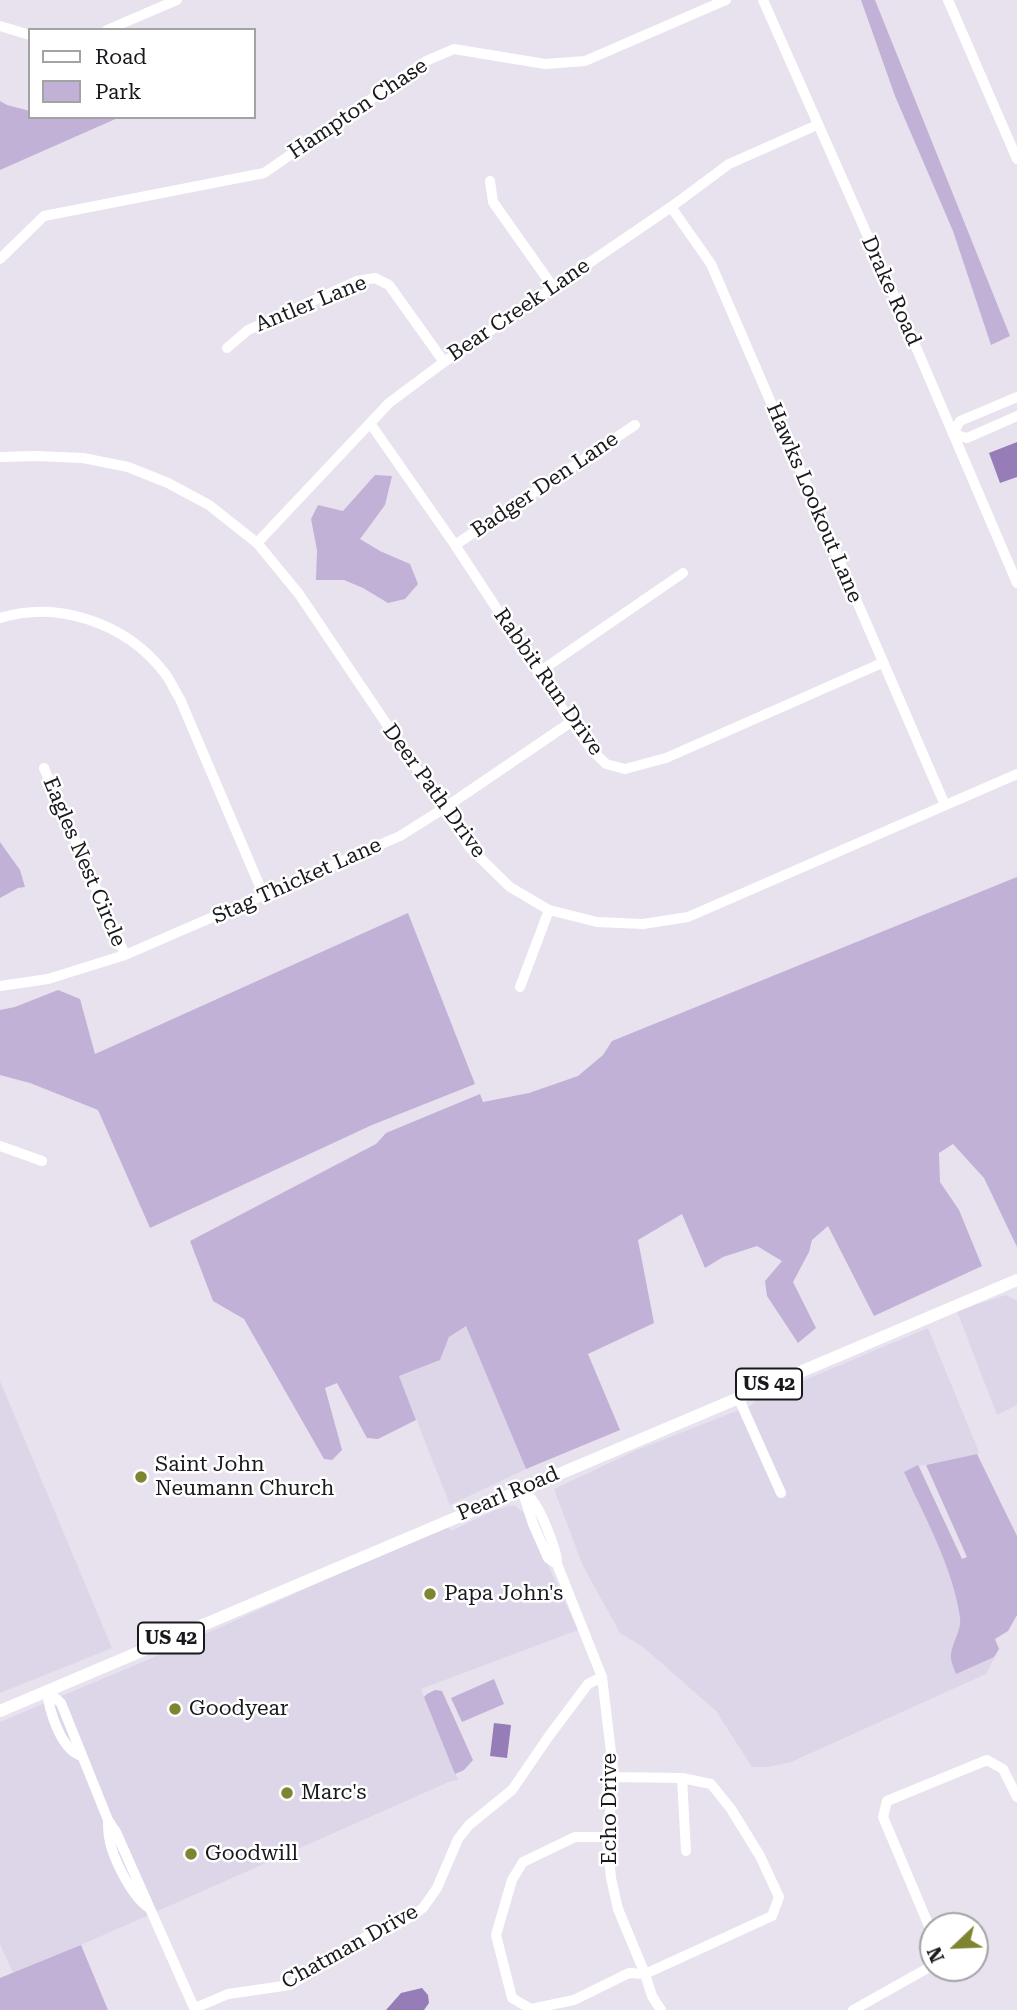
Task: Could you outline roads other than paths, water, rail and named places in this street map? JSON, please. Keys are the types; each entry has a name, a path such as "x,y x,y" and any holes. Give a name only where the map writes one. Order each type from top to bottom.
{"main road":[{"name":"Pearl Road","path":"0,1710 1017,1280"}],"street":[{"path":"112,28 177,0"},
{"name":"Hampton Chase","path":"0,259 44,216 264,173 426,61 454,49 545,64 585,61 726,0"},
{"name":"Drake Road","path":"763,0 1017,583"},
{"path":"948,0 1017,159"},
{"path":"0,26 28,34"},
{"name":"Bear Creek Lane","path":"257,543 389,403 729,164 817,125"},
{"path":"490,181 493,202 553,287"},
{"name":"Hawks Lookout Lane","path":"671,206 711,264 945,805"},
{"name":"Antler Lane","path":"227,348 248,330 357,281 375,278 389,285 444,362"},
{"path":"1017,397 960,421 953,434 967,438 1017,416"},
{"name":"Rabbit Run Drive","path":"370,423 455,545 571,722 606,764 625,769 666,758 883,663"},
{"name":"Badger Den Lane","path":"455,545 635,425"},
{"name":"Deer Path Drive","path":"0,457 83,458 128,467 209,505 257,543 299,594 470,848 510,887 549,910 597,922 643,925 688,916 1017,774"},
{"path":"539,673 683,573"},
{"path":"0,618 32,611 57,612 87,618 131,640 164,672 180,699 264,896"},
{"name":"Stag Thicket Lane","path":"0,986 48,979 125,955 400,836 571,722"},
{"name":"Eagles Nest Circle","path":"44,768 125,955"},
{"path":"520,987 549,910"},
{"path":"0,1146 43,1161"},
{"path":"738,1396 781,1493"},
{"name":"Echo Drive","path":"521,1489 548,1558 557,1564 603,1678 614,1777 607,1837 611,1878 618,1909 652,1996 661,2010"},
{"name":"Chatman Drive","path":"195,2009 228,1994 290,1985 372,1933 407,1919 423,1908 438,1888 458,1839 470,1825 512,1790 588,1684 603,1678"},
{"path":"47,1691 49,1708 64,1741 75,1754 82,1756 108,1820 109,1837 122,1872 142,1904 152,1910 195,2009"},
{"path":"923,1912 883,1817 887,1801 986,1760 1003,1769 1017,1797"},
{"path":"607,1837 575,1837 523,1862 512,1880 496,1935 512,1998 531,2009 574,2000 629,1973 645,1974 772,1916 779,1897 760,1856 731,1809 711,1784 682,1778 614,1777"},
{"path":"682,1778 686,1851"},
{"path":"853,2010 919,1974"}],"place":[{"name":"Saint John Neumann Church","path":"141,1477"},
{"name":"Papa John's","path":"430,1594"},
{"name":"Goodyear","path":"175,1709"},
{"name":"Marc's","path":"287,1793"},
{"name":"Goodwill","path":"191,1854"}]}
